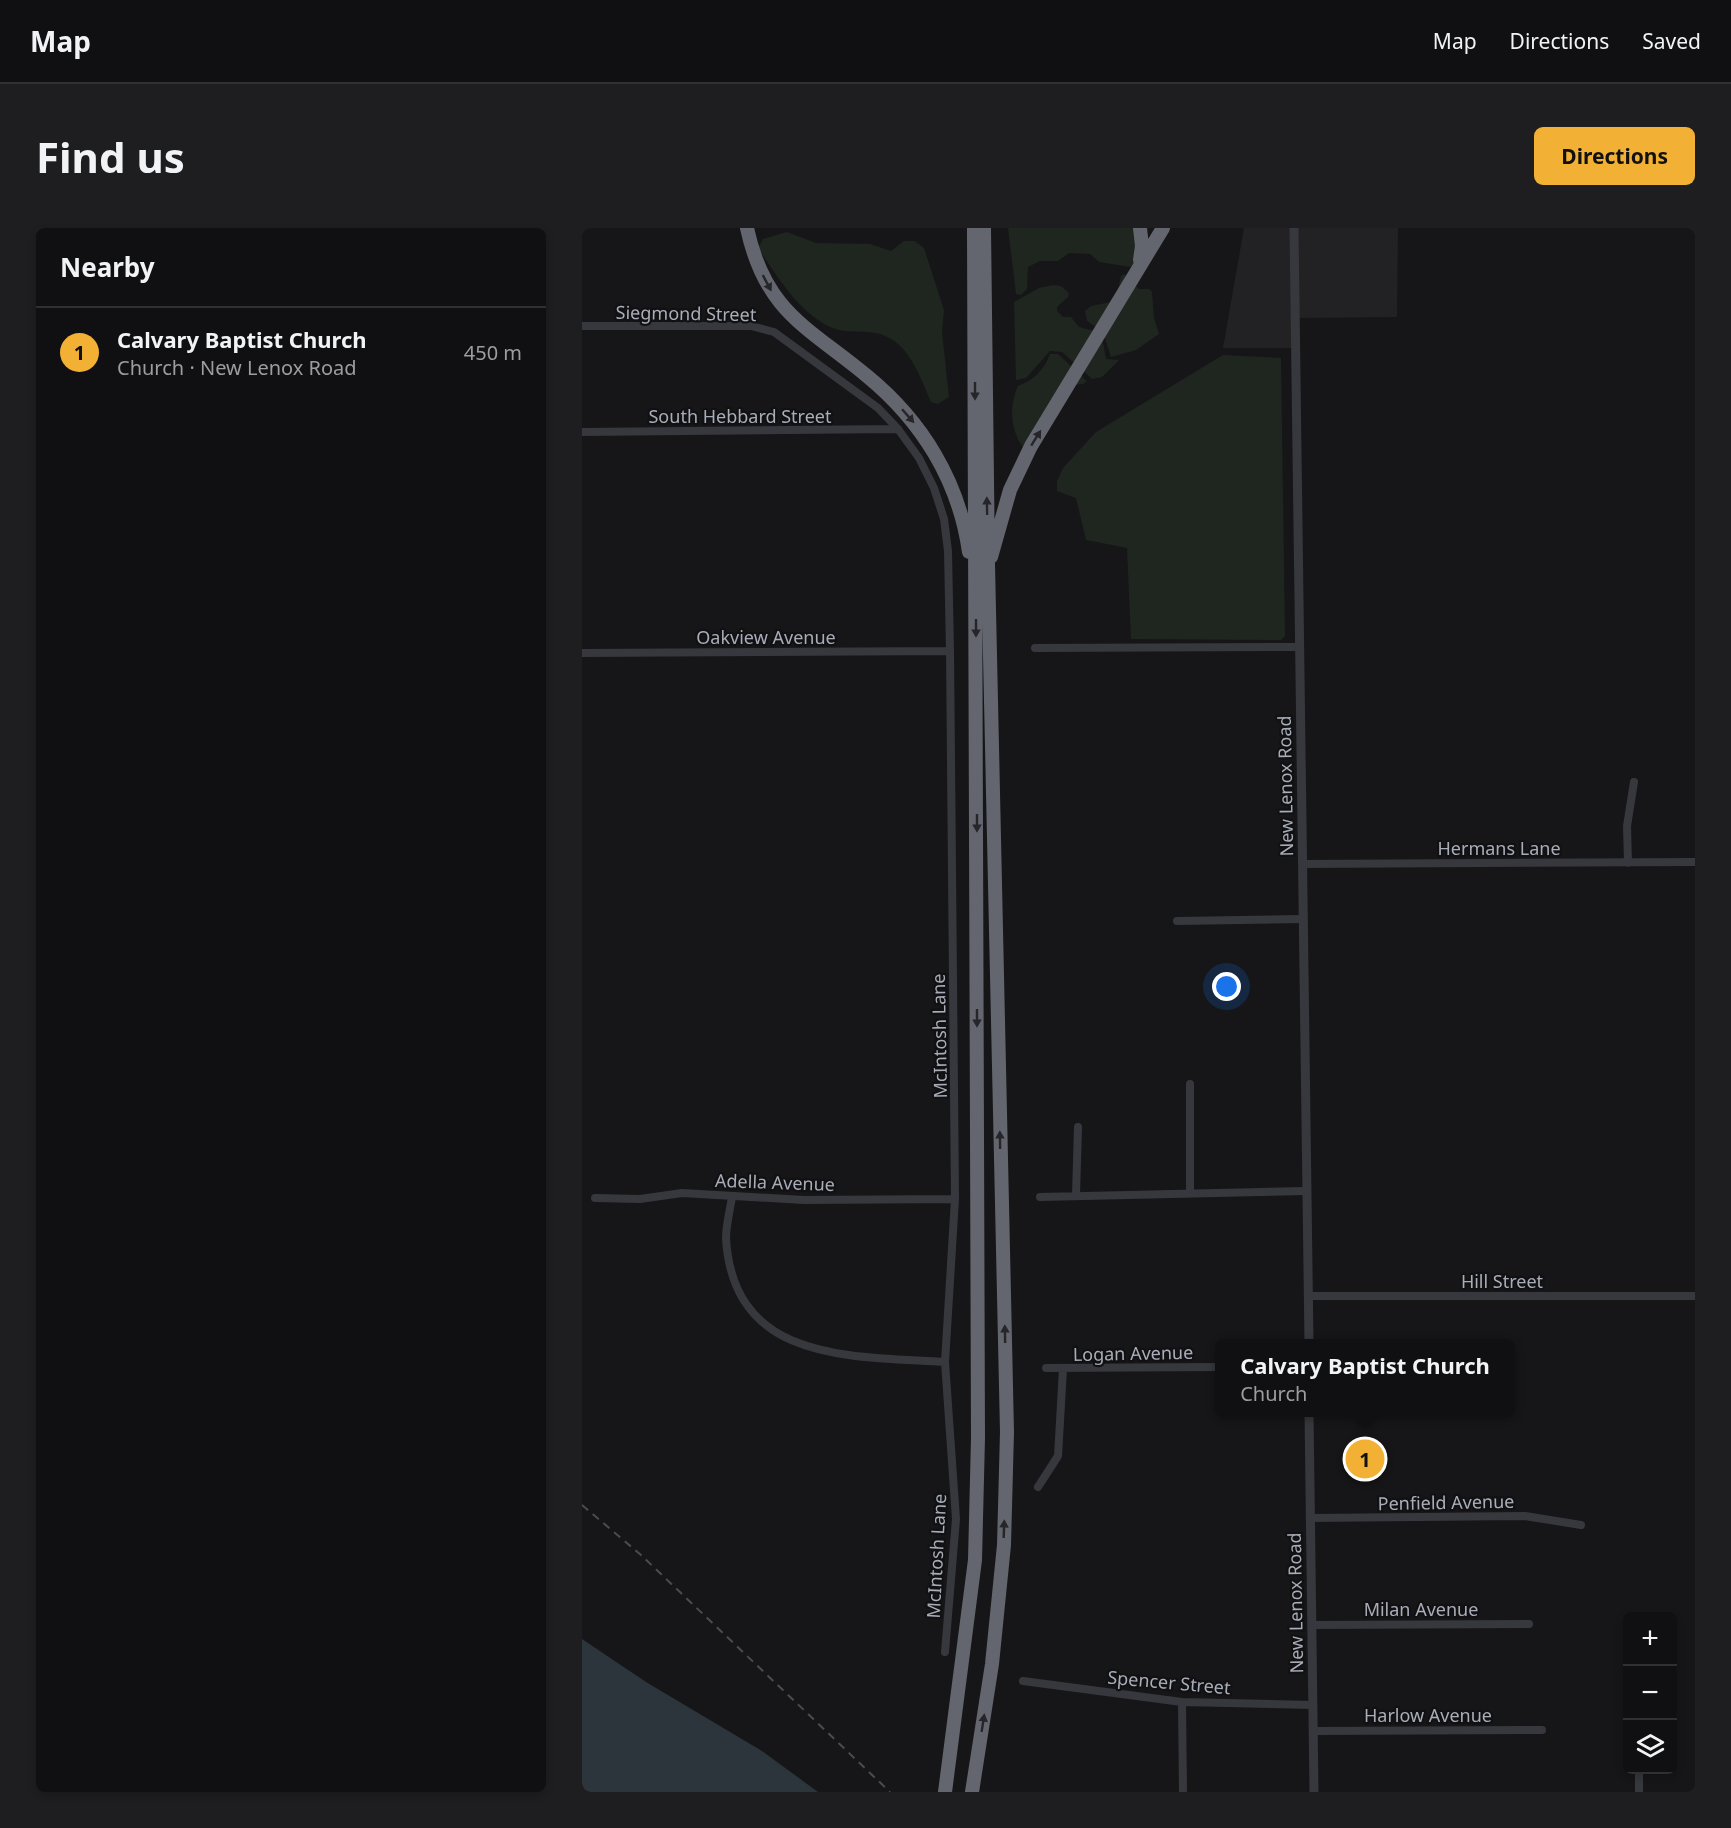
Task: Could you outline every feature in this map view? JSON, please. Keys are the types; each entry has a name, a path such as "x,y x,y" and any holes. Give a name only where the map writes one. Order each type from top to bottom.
{"highway":[{"path":"747,228 761,271 786,311 808,333 888,395 927,439 945,471 964,524 976,601"},
{"path":"945,1792 975,1560 978,1438 974,228"},
{"path":"973,1786 992,1664 1003,1557 1007,1432 988,564 984,228"},
{"path":"1140,228 1142,246 1140,262"},
{"path":"988,564 1016,476 1140,262 1163,228"}],"street":[{"name":"New Lenox Road","path":"1294,228 1309,1339"},
{"name":"Siegmond Street","path":"582,326 761,327 774,332 856,391 898,429"},
{"name":"South Hebbard Street","path":"582,432 898,429"},
{"name":"McIntosh Lane","path":"898,429 919,458 934,488 944,519 948,551 955,1199 945,1362 956,1519 945,1652"},
{"path":"1035,648 1299,647"},
{"name":"Oakview Avenue","path":"582,653 950,651"},
{"path":"1628,863 1627,826 1634,782"},
{"name":"Hermans Lane","path":"1303,864 1695,862"},
{"path":"1177,921 1304,919"},
{"path":"1190,1084 1190,1193"},
{"path":"1076,1195 1078,1127"},
{"path":"1040,1197 1307,1191"},
{"name":"Adella Avenue","path":"595,1198 640,1199 682,1193 804,1200 955,1199"},
{"path":"732,1197 726,1236 730,1275 748,1310 773,1333 806,1346 831,1352 864,1357 945,1362"},
{"name":"Hill Street","path":"1308,1296 1695,1296"},
{"name":"Logan Avenue","path":"1046,1368 1215,1367"},
{"path":"1038,1487 1058,1456 1063,1369"},
{"name":"New Lenox Road","path":"1309,1417 1314,1792"},
{"name":"Penfield Avenue","path":"1310,1518 1525,1516 1581,1525"},
{"name":"Milan Avenue","path":"1312,1625 1529,1624"},
{"name":"Spencer Street","path":"1023,1681 1182,1702 1313,1705"},
{"path":"1182,1702 1183,1792"},
{"name":"Harlow Avenue","path":"1313,1731 1542,1730"},
{"path":"1639,1774 1639,1792"}],"shaded area":[{"path":"1008,228 1133,228 1136,231 1135,265 1131,267 1099,262 1090,254 1069,253 1058,261 1040,261 1028,267 1027,289 1021,295 1016,294"},
{"path":"1244,228 1398,228 1397,317 1298,318 1298,348 1223,348"},
{"path":"787,232 816,243 870,244 891,251 904,241 915,241 924,248 944,310 942,332 949,397 938,404 931,402 909,356 892,340 881,334 843,331 828,326 797,302 758,248 763,239"},
{"path":"1124,274 1139,289 1149,289 1152,292 1154,318 1159,334 1136,350 1111,357 1103,332 1087,321 1085,311 1091,306 1116,301 1121,276"},
{"path":"1061,286 1069,293 1068,297 1057,307 1057,311 1063,317 1071,317 1079,327 1099,332 1106,359 1119,360 1102,377 1092,379 1062,352 1050,351 1026,378 1016,380 1014,302 1039,288"},
{"path":"1050,354 1058,354 1087,381 1083,384 1064,386 1032,444 1023,447 1013,425 1012,409 1015,393 1018,386 1029,381 1041,370"},
{"path":"1223,355 1281,358 1285,636 1281,640 1131,639 1127,548 1086,540 1076,498 1057,491 1057,481 1063,468 1096,432"},
{"path":"582,1639 646,1682 762,1751 818,1792 582,1792"}],"railway":[{"path":"582,1505 641,1555 890,1792"}],"place":[{"name":"Calvary Baptist Church","path":"1365,1459"}]}
